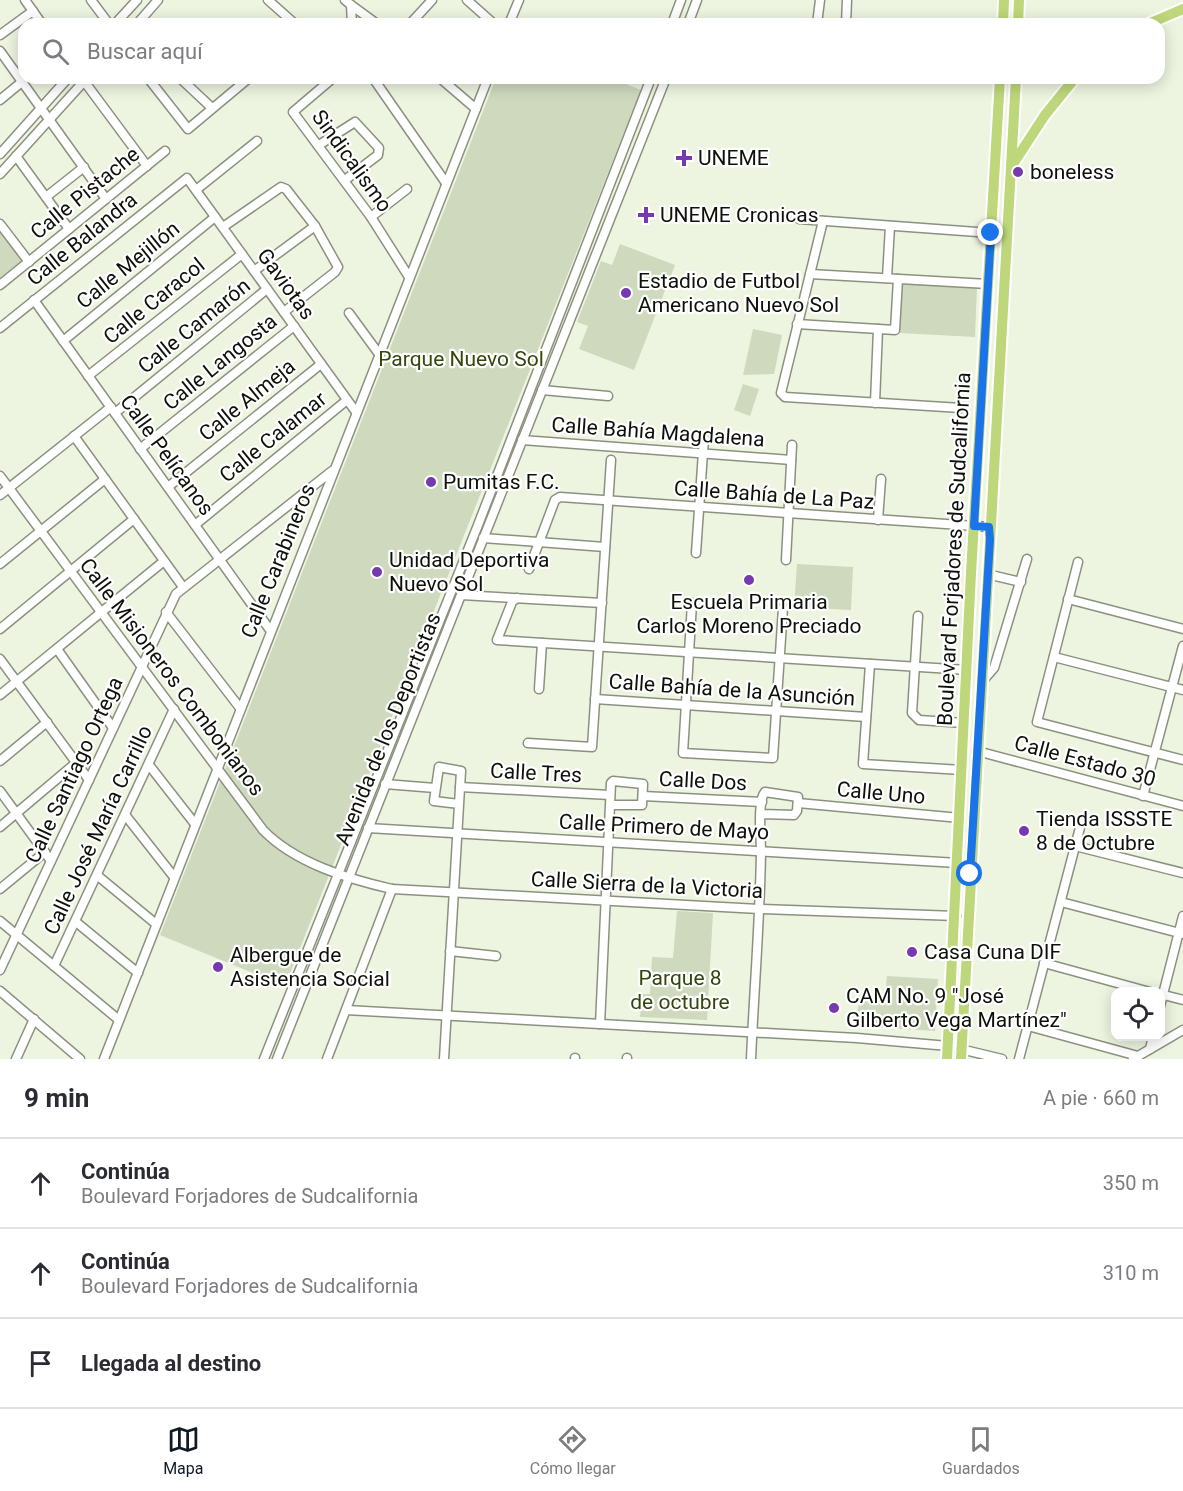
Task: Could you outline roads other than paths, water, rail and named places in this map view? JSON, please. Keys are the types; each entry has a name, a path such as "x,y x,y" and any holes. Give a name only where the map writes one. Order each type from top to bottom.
{"main road":[{"path":"1003,18 1004,0"},
{"path":"1018,18 1019,0"},
{"path":"1162,18 1183,9"},
{"name":"Boulevard Forjadores de Sudcalifornia","path":"947,1059 1000,84"},
{"name":"Boulevard Forjadores de Sudcalifornia","path":"961,1054 1016,84"},
{"path":"1011,167 1045,115 1070,84"},
{"path":"990,249 1006,250"}],"street":[{"path":"25,0 38,18"},
{"path":"91,0 104,18"},
{"path":"120,18 137,0"},
{"path":"142,18 158,0"},
{"path":"268,0 288,18"},
{"path":"416,18 432,0"},
{"path":"467,0 487,18"},
{"path":"512,18 519,0"},
{"path":"675,18 681,0"},
{"path":"690,18 697,0"},
{"path":"818,18 820,0"},
{"path":"846,18 847,0"},
{"path":"348,2 351,18"},
{"path":"348,2 369,18"},
{"path":"23,18 33,11"},
{"path":"0,35 18,22"},
{"path":"0,51 18,74"},
{"path":"0,99 19,84"},
{"path":"25,84 106,199"},
{"path":"0,154 63,84"},
{"path":"0,174 82,84"},
{"path":"89,84 147,165"},
{"path":"152,84 188,129 242,84"},
{"path":"154,87 157,84"},
{"path":"186,84 212,108"},
{"name":"Sindicalismo","path":"326,84 293,110 371,217 409,277"},
{"path":"377,84 446,183"},
{"path":"447,84 476,109"},
{"name":"Calle Carabineros","path":"104,1059 270,630 486,84"},
{"name":"Avenida de los Deportistas","path":"264,1059 443,611 649,84"},
{"path":"654,84 662,89"},
{"name":"Avenida de los Deportistas","path":"277,1059 664,84"},
{"path":"319,146 355,122 379,148 378,155 345,180"},
{"path":"196,190 257,141"},
{"name":"Calle Pistache","path":"0,285 165,151"},
{"path":"16,156 69,230"},
{"path":"46,197 84,167"},
{"name":"Gaviotas","path":"187,178 356,412"},
{"name":"Calle Balandra","path":"0,328 187,178"},
{"path":"223,227 281,187 286,189 315,226 338,267 284,312"},
{"path":"371,217 407,189"},
{"path":"597,215 611,220"},
{"name":"Calle Mejillón","path":"63,341 215,217"},
{"path":"799,219 991,233"},
{"path":"823,221 781,393 785,397 961,408"},
{"path":"0,224 29,262"},
{"path":"254,271 315,226"},
{"path":"887,278 890,226"},
{"name":"Calle Caracol","path":"88,376 242,254"},
{"path":"810,274 988,284"},
{"path":"797,324 895,330 898,279"},
{"name":"Calle Camarón","path":"0,495 267,289"},
{"name":"Calle Pelícanos","path":"34,300 270,630"},
{"path":"349,313 379,354"},
{"name":"Calle Langosta","path":"141,449 294,326"},
{"path":"875,403 878,329"},
{"path":"549,342 560,346"},
{"name":"Calle Almeja","path":"168,487 321,364"},
{"path":"542,390 608,396"},
{"name":"Calle Calamar","path":"195,525 347,400"},
{"path":"74,436 183,587 220,561 334,470"},
{"path":"696,554 704,438"},
{"name":"Calle Bahía Magdalena","path":"522,440 791,460"},
{"path":"786,560 792,445"},
{"path":"528,743 592,747 611,460"},
{"name":"Calle Misioneros Combonianos","path":"0,476 274,841 288,851 339,872"},
{"path":"0,564 105,479"},
{"path":"878,520 881,479"},
{"name":"Calle Bahía de La Paz","path":"539,542 557,498 989,527"},
{"path":"0,629 134,519"},
{"path":"483,538 605,547"},
{"path":"529,569 539,542"},
{"path":"981,683 994,668 1027,559"},
{"path":"0,694 164,561"},
{"path":"1078,562 1037,722 1183,759"},
{"path":"987,574 1021,582"},
{"name":"Calle Santiago Ortega","path":"0,970 166,612 176,594 183,587"},
{"path":"461,595 602,603"},
{"path":"517,598 512,602 498,640 967,670"},
{"path":"1068,599 1183,629"},
{"path":"692,603 683,753 773,758 783,608"},
{"path":"443,611 453,615"},
{"path":"166,612 240,708"},
{"path":"918,616 912,713 919,720 964,723"},
{"path":"538,689 542,643"},
{"path":"1143,796 1183,646"},
{"path":"57,648 113,728"},
{"path":"1054,657 1183,690"},
{"path":"0,659 89,780"},
{"path":"870,664 862,764 962,770"},
{"name":"Calle Bahía de la Asunción","path":"595,699 866,717"},
{"name":"Calle José María Carrillo","path":"54,966 174,710"},
{"path":"0,761 47,722"},
{"name":"Calle Estado 30","path":"977,751 1183,806"},
{"path":"0,827 77,762"},
{"path":"149,765 195,824"},
{"path":"444,1059 458,833 461,769 439,767 435,801 459,804"},
{"path":"600,1024 610,800 613,781 643,783 643,796"},
{"path":"385,784 435,788"},
{"name":"Calle Tres","path":"460,787 610,800 641,806 643,796"},
{"path":"0,791 51,861"},
{"name":"Calle Uno","path":"762,802 765,792 796,795 798,803 960,818"},
{"name":"Calle Dos","path":"643,796 762,802"},
{"path":"751,1059 762,802"},
{"path":"761,814 795,815 798,803"},
{"path":"126,816 174,878"},
{"path":"1019,1059 1082,820"},
{"name":"Calle Primero de Mayo","path":"368,828 958,862"},
{"path":"1075,846 1183,873"},
{"path":"0,889 45,852"},
{"name":"Calle Sierra de la Victoria","path":"339,872 392,889 759,909 956,916"},
{"path":"98,876 156,924"},
{"path":"327,1059 392,889"},
{"path":"1061,902 1181,934"},
{"path":"1164,987 1181,934 1183,916"},
{"path":"0,921 119,1020"},
{"path":"76,922 138,973"},
{"path":"450,951 496,956"},
{"path":"1044,963 1132,987"},
{"path":"0,991 80,1059"},
{"path":"1165,996 1183,1000"},
{"path":"286,1006 296,1010"},
{"path":"346,1010 857,1038 948,1046 961,1054 1002,1059"},
{"path":"16,1059 34,1019"},
{"path":"1028,1026 1135,1057 1183,1030"},
{"path":"1150,1049 1152,1041"}],"place":[{"name":"UNEME","path":"684,158"},
{"name":"boneless","path":"1018,172"},
{"name":"UNEME Cronicas","path":"646,215"},
{"name":"Estadio de Futbol Americano Nuevo Sol","path":"626,293"},
{"name":"Pumitas F.C.","path":"431,482"},
{"name":"Unidad Deportiva Nuevo Sol","path":"377,572"},
{"name":"Escuela Primaria Carlos Moreno Preciado","path":"749,580"},
{"name":"Tienda ISSSTE 8 de Octubre","path":"1024,831"},
{"name":"Casa Cuna DIF","path":"912,952"},
{"name":"Albergue de Asistencia Social","path":"218,967"},
{"name":"CAM No. 9 \"José Gilberto Vega Martínez\"","path":"834,1008"}],"park label":[{"name":"Parque Nuevo Sol","path":"461,359"},
{"name":"Parque 8 de octubre","path":"680,990"}]}
